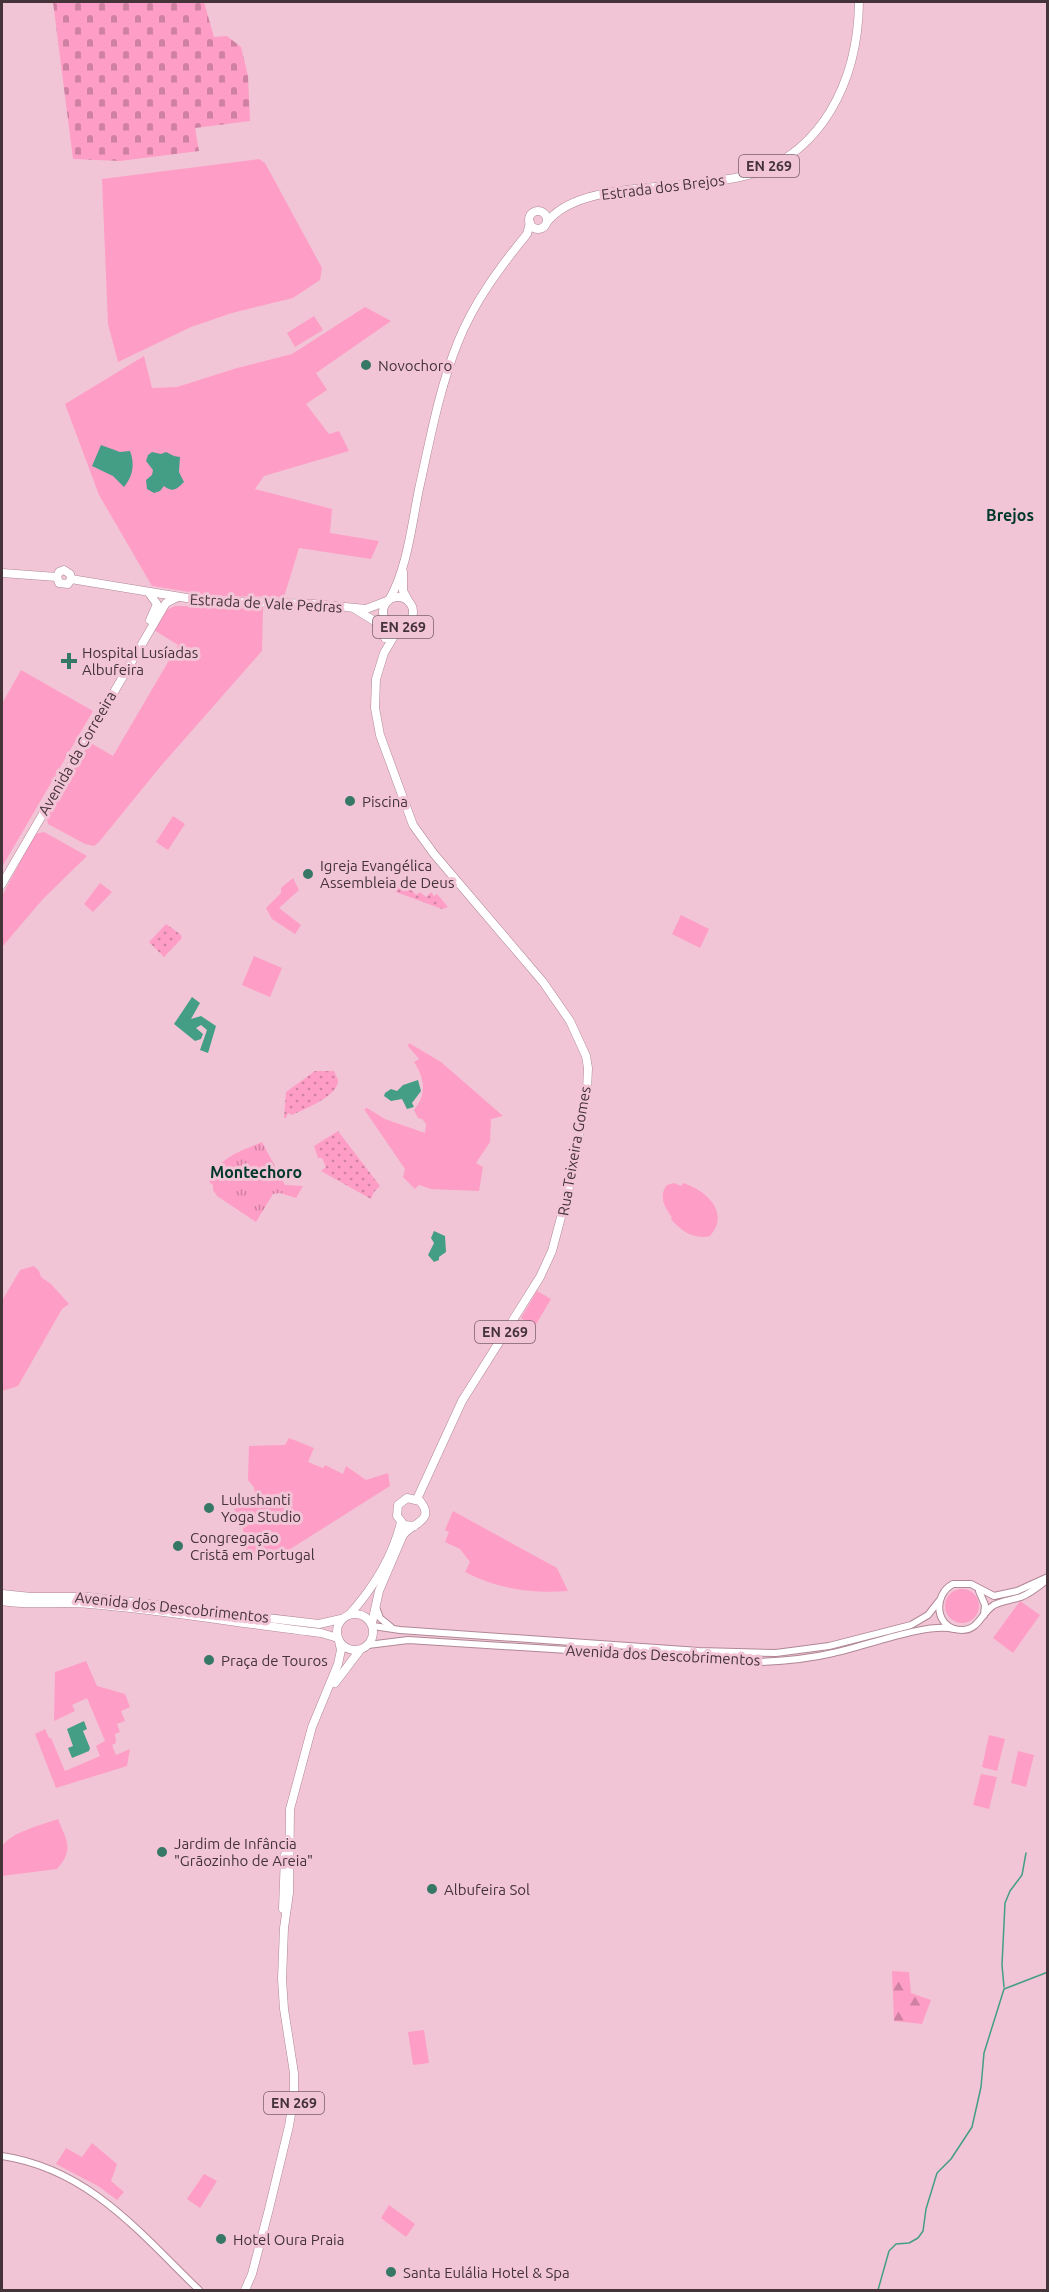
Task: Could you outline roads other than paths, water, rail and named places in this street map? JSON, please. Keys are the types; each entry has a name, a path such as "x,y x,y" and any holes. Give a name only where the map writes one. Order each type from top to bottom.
{"main road":[{"name":"Estrada dos Brejos","path":"575,203 604,193 741,176 765,167 790,153 810,138 820,126 841,91 856,39 859,2"},
{"name":"EN 269","path":"406,549 402,579 413,614 405,626 395,627 386,621 382,612 393,592 406,549 440,399 453,356 483,294 527,234 531,215 575,203"},
{"name":"EN 269","path":"516,249 554,215 575,203"},
{"path":"530,223 535,228 544,225 545,214 540,211"},
{"name":"Estrada de Vale Pedras","path":"2,573 57,577 57,581 64,585 71,579 205,601 313,604 354,608 374,607 388,600"},
{"name":"Avenida da Correeira","path":"2,877 154,612 157,604 149,593"},
{"name":"Avenida da Correeira","path":"2,884 166,603 178,597"},
{"name":"EN 269","path":"388,600 400,597 409,602"},
{"path":"354,608 376,622 385,639"},
{"name":"Estrada de Vale Pedras","path":"354,608 386,621"},
{"name":"Rua Teixeira Gomes","path":"386,621 384,653 376,679 377,723 415,830 543,982 570,1021 586,1056 588,1068 587,1090 572,1176 552,1251 540,1276 462,1401 417,1499"},
{"name":"Rua Teixeira Gomes","path":"384,653 397,631 405,626"},
{"path":"342,1619 350,1614 374,1585 398,1534 401,1522 396,1512 400,1503 407,1498 417,1499"},
{"name":"EN 269","path":"312,1727 339,1675 373,1635 375,1604 381,1585 403,1535 407,1529 423,1520 425,1513 423,1504 417,1499"},
{"path":"401,1522 414,1526"},
{"name":"Avenida dos Descobrimentos","path":"2,1594 31,1597 88,1597 319,1624 342,1619"},
{"name":"Avenida dos Descobrimentos","path":"2,1601 27,1604 78,1603 141,1609 321,1633 339,1640"},
{"path":"350,1614 360,1614 372,1624"},
{"name":"EN 269","path":"245,2290 252,2274 293,2110 294,2073 284,2009 282,1979 284,1928 289,1893 290,1809 312,1727 338,1664 341,1650 337,1628 342,1619"},
{"path":"339,1640 348,1649 364,1647"},
{"name":"EN 269","path":"251,2290 252,2274"}],"street":[{"path":"1047,1578 1037,1588 1023,1596 994,1605 970,1628 954,1629 943,1621 940,1615 939,1601 944,1591 953,1584 964,1583 988,1595 1000,1596 1047,1578"},
{"path":"977,1588 982,1593 986,1605 983,1617"},
{"name":"Avenida dos Descobrimentos","path":"372,1624 400,1630 699,1651 776,1653 829,1646 910,1625 928,1615 939,1601"},
{"path":"375,1604 384,1623 400,1630"},
{"name":"Avenida dos Descobrimentos","path":"364,1647 408,1640 759,1662 786,1661 834,1653 933,1627 954,1629"},
{"path":"2,2156 64,2175 104,2200 131,2223 198,2290"}],"waterway":[{"path":"1004,1987 1002,1965 1005,1903 1010,1891 1022,1875 1026,1853"},
{"path":"878,2290 889,2251 896,2244 909,2243 918,2238 923,2231 926,2209 937,2173 951,2159 972,2127 981,2087 984,2053 1004,1989 1048,1972"}],"place":[{"name":"Novochoro","path":"366,365"},
{"name":"Hospital Lusíadas Albufeira","path":"69,661"},
{"name":"Piscina","path":"350,801"},
{"name":"Igreja Evangélica Assembleia de Deus","path":"308,874"},
{"name":"Lulushanti Yoga Studio","path":"209,1508"},
{"name":"Congregação Cristã em Portugal","path":"178,1546"},
{"name":"Praça de Touros","path":"209,1660"},
{"name":"Jardim de Infância \"Grãozinho de Areia\"","path":"162,1852"},
{"name":"Albufeira Sol","path":"432,1889"},
{"name":"Hotel Oura Praia","path":"221,2239"},
{"name":"Santa Eulália Hotel & Spa","path":"391,2272"}],"district":[{"name":"Brejos","path":"1010,515"},
{"name":"Montechoro","path":"256,1172"}]}
